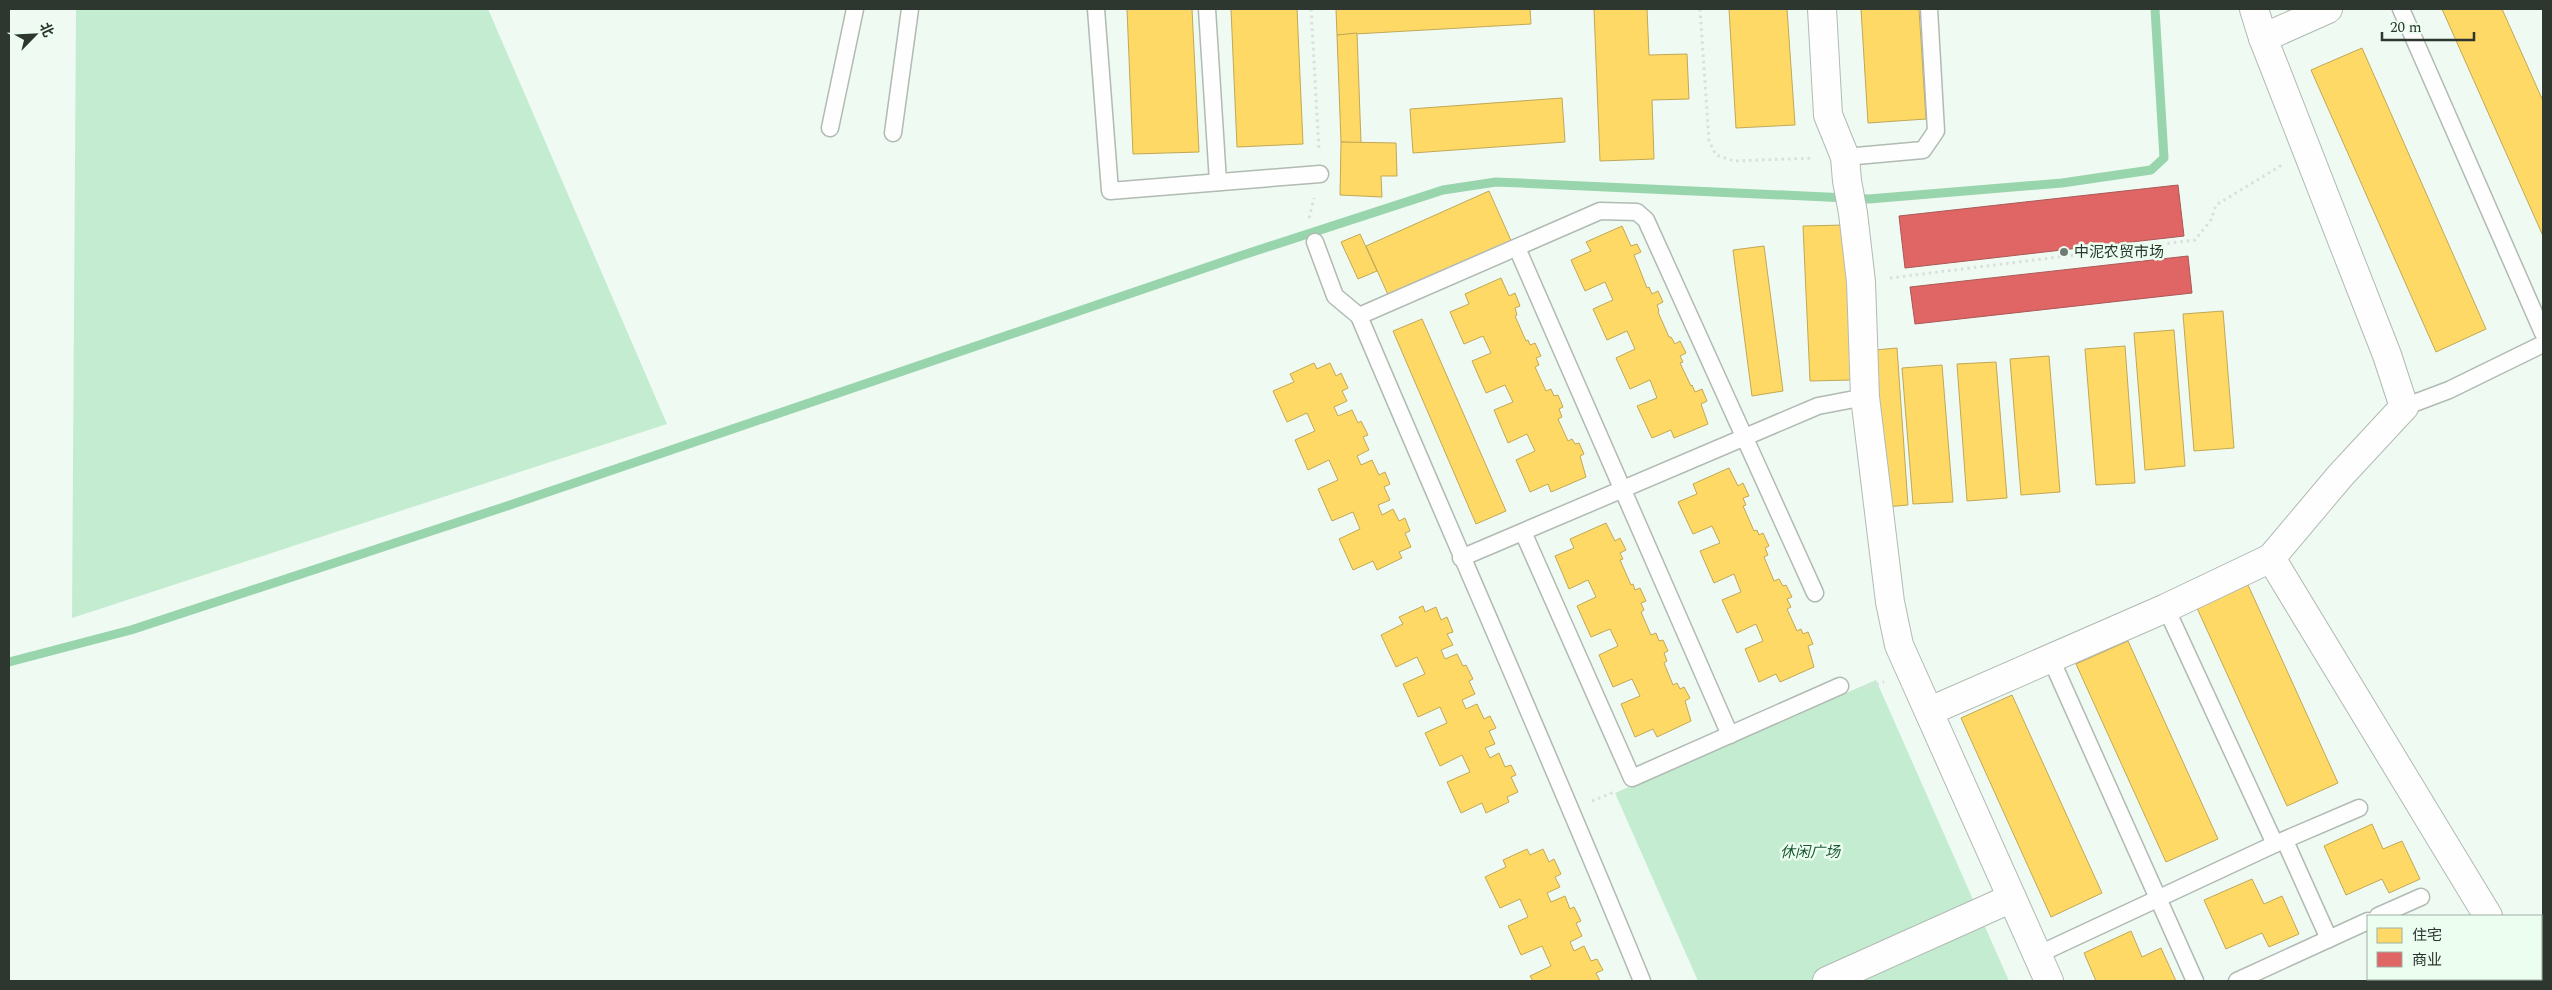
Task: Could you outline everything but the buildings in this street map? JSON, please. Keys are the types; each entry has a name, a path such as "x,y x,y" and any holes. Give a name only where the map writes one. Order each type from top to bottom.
{"street":[{"path":"1822,9 1828,115 1846,169 1853,213 1861,282 1865,397 1890,602 1899,645 2049,981"},
{"path":"1930,711 2051,660 2271,558 2340,476 2404,407 2387,355 2263,38 2254,9"},
{"path":"2263,38 2328,9"},
{"path":"2271,558 2487,915"},
{"path":"1828,981 2012,898"}],"lane":[{"path":"830,128 854,9"},
{"path":"893,133 910,9"},
{"path":"1096,9 1110,191 1320,174"},
{"path":"1207,9 1218,182"},
{"path":"1846,169 1923,150 1936,131 1929,9"},
{"path":"2400,9 2543,333"},
{"path":"1359,316 1600,211 1638,212 1646,220 1815,593"},
{"path":"1315,242 1335,296 1359,316 1461,558 1572,809 1642,981"},
{"path":"1517,248 1730,735"},
{"path":"2404,407 2448,390 2543,344"},
{"path":"1461,558 1745,435 1818,406 1865,397"},
{"path":"1523,532 1632,778 1840,686"},
{"path":"2166,608 2280,843 2329,939"},
{"path":"2051,660 2195,981"},
{"path":"2037,955 2359,808"},
{"path":"2380,915 2421,896"},
{"path":"2237,981 2367,921"}],"path":[{"path":"1307,223 1320,174 1311,9"},
{"path":"1700,9 1709,141 1716,155 1734,161 1846,169"},
{"path":"1861,282 2194,240 2211,220 2216,205 2308,149"}],"green space":[{"path":"76,9 488,9 667,424 72,618"},
{"name":"休闲广场","path":"1876,680 2009,981 1698,981 1615,793"}],"waterway":[{"path":"9,662 131,630 510,505 1243,255 1443,190 1496,182 1869,199 2062,183 2151,170 2164,158 2155,9"}],"place":[{"name":"中泥农贸市场","path":"2064,252"}]}
